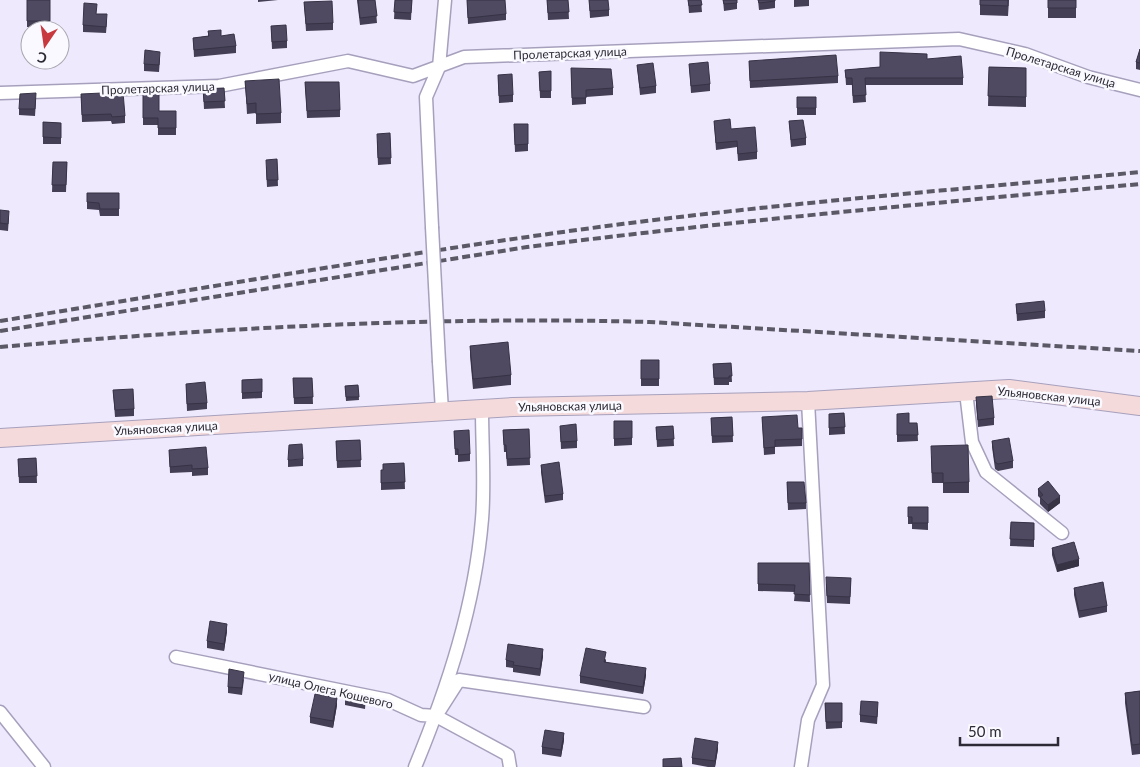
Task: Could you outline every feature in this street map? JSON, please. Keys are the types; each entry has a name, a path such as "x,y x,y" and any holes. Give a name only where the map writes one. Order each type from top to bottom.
{"main road":[{"name":"Ульяновская улица","path":"0,438 482,409 808,400 1009,390 1140,406"}],"street":[{"path":"442,411 426,97 439,67 445,0"},
{"name":"Пролетарская улица","path":"0,93 219,86 348,61 413,76 464,57 959,39 1025,54 1088,77 1140,90"},
{"path":"966,392 972,442 986,472 1062,533"},
{"path":"802,767 808,720 823,685 808,400"},
{"path":"415,767 436,716 467,618 482,518 482,409"},
{"name":"улица Олега Кошевого","path":"176,657 388,700 422,715 436,716 508,755 510,767"},
{"path":"436,716 459,680 644,707"},
{"path":"0,712 44,767"}],"building":[{"path":"27,0 50,0 50,20 27,20"},
{"path":"358,0 375,0 377,16 360,18"},
{"path":"395,0 412,0 411,13 394,12"},
{"path":"467,0 505,0 506,14 468,18"},
{"path":"547,0 568,0 569,12 548,13"},
{"path":"589,0 608,0 609,10 590,11"},
{"path":"688,0 701,0 702,5 689,6"},
{"path":"723,0 737,0 737,3 724,4"},
{"path":"758,0 775,0 775,1 759,3"},
{"path":"980,0 1008,0 1008,6 980,5"},
{"path":"1048,0 1076,0 1076,8 1048,8"},
{"path":"332,1 333,23 306,24 304,2"},
{"path":"84,3 97,4 96,14 107,14 106,27 83,25"},
{"path":"286,25 287,41 272,42 271,26"},
{"path":"221,30 221,36 234,34 236,46 194,50 193,38 209,36 208,31"},
{"path":"1140,49 1140,63 1136,62"},
{"path":"145,50 160,52 159,65 144,64"},
{"path":"880,52 927,54 927,59 961,56 963,78 865,78 866,95 853,96 852,78 846,78 845,70 880,67"},
{"path":"836,55 838,76 750,81 749,61"},
{"path":"708,62 710,84 691,86 689,64"},
{"path":"653,63 656,86 640,88 637,65"},
{"path":"989,67 1026,68 1026,97 988,96"},
{"path":"571,68 611,69 613,88 586,90 586,98 572,98"},
{"path":"551,71 551,91 540,91 539,72"},
{"path":"512,74 513,95 499,96 498,75"},
{"path":"279,79 281,113 256,114 256,103 247,104 245,81"},
{"path":"305,82 339,82 340,110 307,111"},
{"path":"224,88 225,101 204,102 203,89"},
{"path":"143,90 159,90 159,111 176,111 176,128 158,128 158,118 143,118"},
{"path":"123,92 125,116 112,117 111,114 82,115 81,94"},
{"path":"36,93 35,109 19,109 20,94"},
{"path":"797,97 816,97 816,108 797,108"},
{"path":"730,119 731,129 755,127 757,152 738,154 737,141 716,143 714,121"},
{"path":"803,120 806,138 791,140 789,121"},
{"path":"43,122 61,123 61,138 43,137"},
{"path":"514,124 528,124 528,144 515,145"},
{"path":"390,133 391,158 378,158 377,134"},
{"path":"277,159 278,180 267,180 266,160"},
{"path":"53,162 67,162 66,185 52,185"},
{"path":"87,193 119,193 119,209 100,209 99,203 87,202"},
{"path":"0,210 9,211 8,224 0,223"},
{"path":"1044,301 1045,311 1017,314 1016,304"},
{"path":"508,342 511,375 473,379 470,346"},
{"path":"641,360 659,360 659,379 641,379"},
{"path":"731,363 732,376 729,376 729,378 714,378 713,364"},
{"path":"293,378 312,378 313,397 294,398"},
{"path":"262,379 262,392 242,393 242,380"},
{"path":"205,382 207,403 187,404 186,384"},
{"path":"358,385 359,397 346,397 345,386"},
{"path":"133,389 134,409 115,410 113,390"},
{"path":"992,396 994,418 978,420 976,397"},
{"path":"844,413 845,427 829,428 829,414"},
{"path":"909,413 909,423 917,423 918,435 897,435 897,414"},
{"path":"797,415 798,428 802,428 802,439 775,440 775,447 764,448 762,417"},
{"path":"732,417 733,436 712,436 711,418"},
{"path":"614,421 632,421 632,438 614,439"},
{"path":"576,424 577,441 561,442 560,426"},
{"path":"673,426 674,439 657,440 656,427"},
{"path":"529,429 530,458 507,459 503,430"},
{"path":"469,430 470,454 458,455 458,449 455,449 454,431"},
{"path":"1009,438 1013,461 998,464 995,462 992,441"},
{"path":"360,440 361,460 337,461 336,441"},
{"path":"302,444 303,459 288,460 289,445"},
{"path":"968,445 969,482 943,483 943,473 932,473 931,446"},
{"path":"206,447 208,468 192,469 192,465 170,467 169,450"},
{"path":"36,458 37,476 19,477 18,459"},
{"path":"559,462 563,494 545,496 541,465"},
{"path":"404,463 405,482 381,483 383,464"},
{"path":"1048,481 1060,496 1048,505 1040,497 1043,495 1038,489"},
{"path":"787,482 804,482 806,503 788,503"},
{"path":"908,507 928,507 928,523 912,523 912,517 908,517"},
{"path":"1011,522 1034,523 1034,540 1010,539"},
{"path":"1074,542 1079,559 1057,565 1052,548"},
{"path":"758,563 809,563 810,595 794,594 795,585 758,584"},
{"path":"826,577 851,578 850,597 827,596"},
{"path":"1103,582 1107,606 1079,611 1074,588"},
{"path":"210,621 227,624 224,644 207,641"},
{"path":"508,644 543,649 540,669 513,665 514,662 506,660"},
{"path":"586,648 606,652 604,662 646,668 643,687 580,676"},
{"path":"229,669 244,672 242,688 228,687"},
{"path":"1140,691 1140,744 1132,745 1125,693"},
{"path":"346,693 366,697 365,702 345,698"},
{"path":"315,694 337,698 333,721 310,717"},
{"path":"861,701 878,702 877,717 860,715"},
{"path":"825,703 842,703 842,722 826,722"},
{"path":"545,730 564,733 561,750 542,747"},
{"path":"695,738 718,742 715,761 692,758"},
{"path":"681,758 682,767 663,767 663,759"}],"railway":[{"path":"0,321 388,258 622,224 816,202 1140,172"},
{"path":"0,331 527,247 910,205 1140,184"},
{"path":"0,347 162,334 324,325 406,322 568,321 649,322 1140,351"}]}
